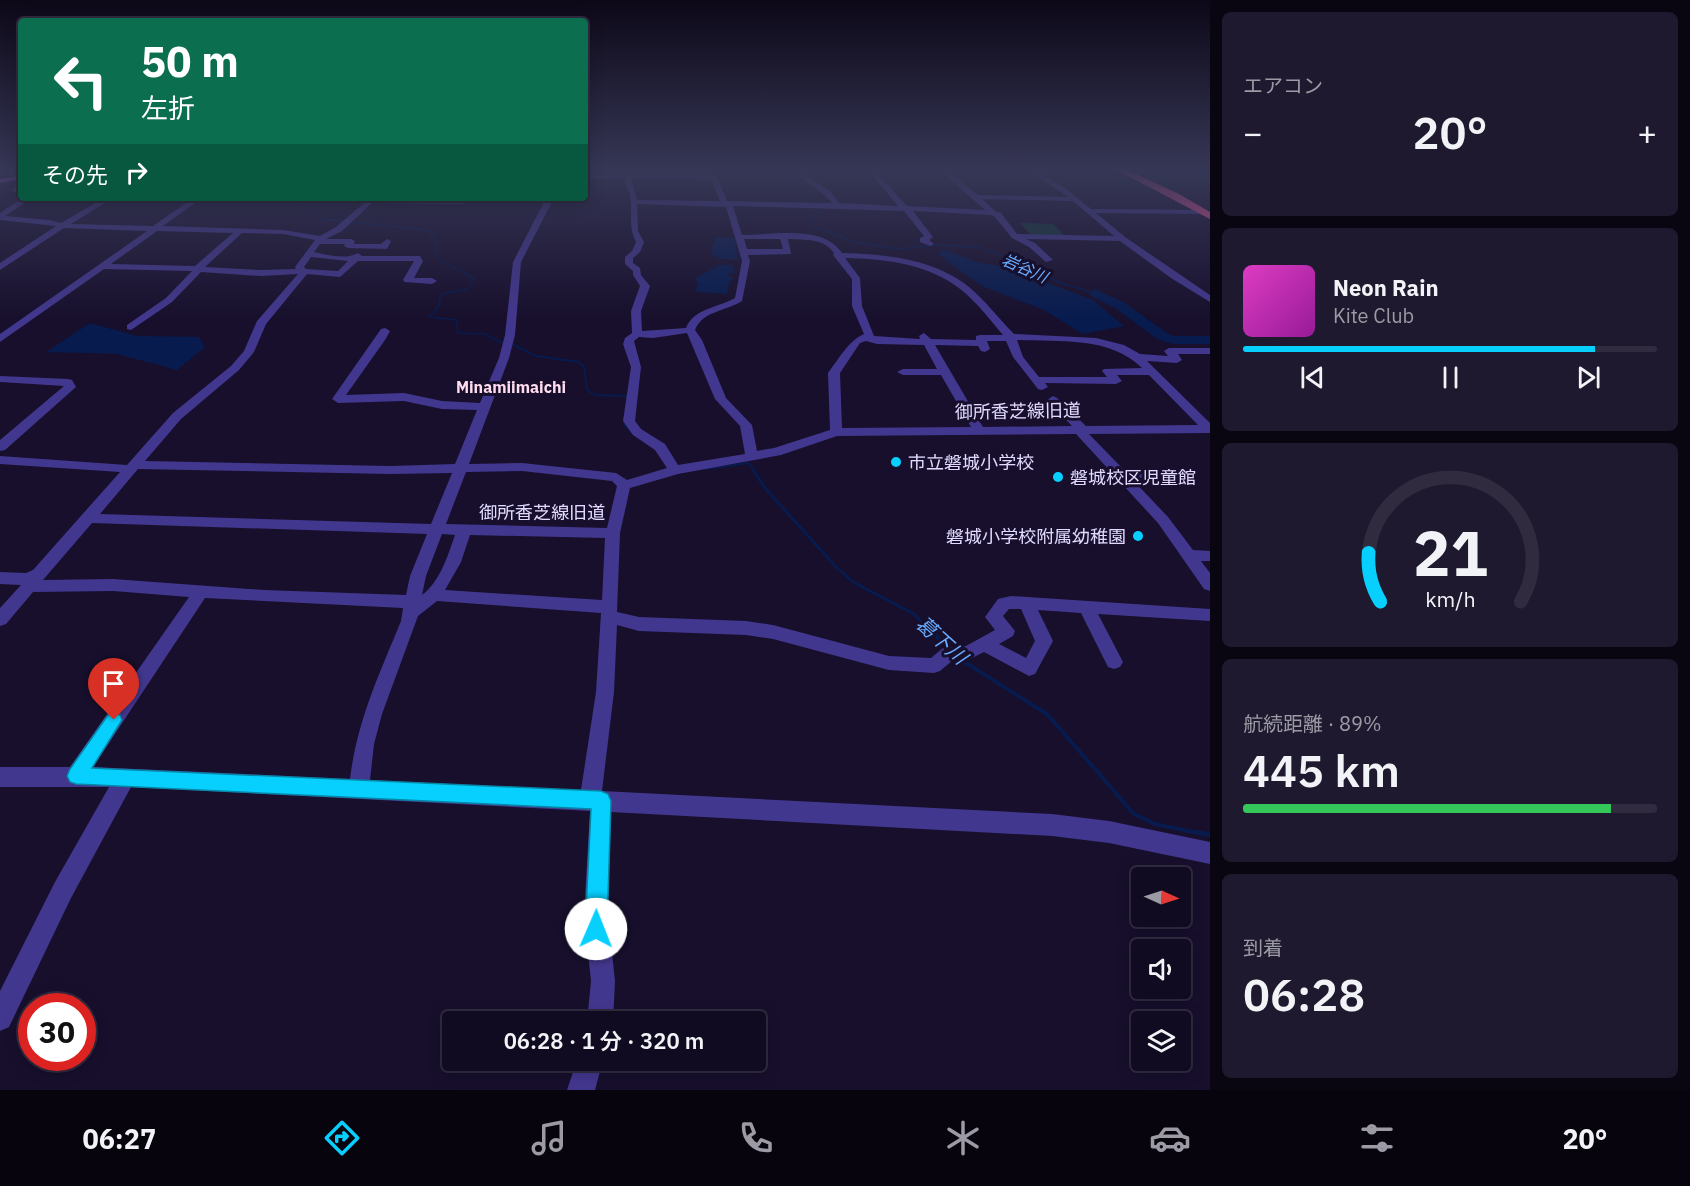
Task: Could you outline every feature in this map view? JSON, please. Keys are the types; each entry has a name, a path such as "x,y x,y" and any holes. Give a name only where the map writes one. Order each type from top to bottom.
{"street":[{"path":"19,219 50,222 63,226 307,234 319,241 351,241 348,246 384,247 387,241"},
{"path":"0,267 75,219"},
{"path":"0,339 168,219"},
{"path":"0,619 177,416 235,368 249,352 261,323 302,277 299,267 319,241 350,219"},
{"path":"359,789 364,744 412,607 418,576 485,407 510,335 517,262 539,219"},
{"path":"634,219 634,231 639,242 636,252 629,257 629,260 645,286 636,311 637,334"},
{"path":"732,219 742,245 746,269 739,299 698,318 691,324 690,330 697,340 721,399 746,425 752,457"},
{"path":"914,219 929,237 923,240 930,244"},
{"path":"1001,219 1015,236 1032,245 1049,260"},
{"path":"1097,219 1191,288 1210,299"},
{"path":"130,327 169,300 240,231"},
{"path":"1015,236 1122,239"},
{"path":"742,245 810,238 827,241 832,244 848,272 856,278 857,306 870,335 856,341 846,359 834,373 836,432"},
{"path":"742,245 788,252 785,241"},
{"path":"100,266 340,274 365,247"},
{"path":"309,254 320,255 323,258 417,258 419,261 408,280 432,281"},
{"path":"837,255 894,258 940,271 964,287 1011,337 1011,343 1020,358 1040,385 1116,381 1108,371 1152,372"},
{"path":"1191,288 1210,288"},
{"path":"675,470 660,447 638,432 629,422 636,367 628,345 629,340 637,334 653,335 690,330"},
{"path":"385,331 364,365 338,399 404,397 442,405 485,407"},
{"path":"866,337 877,341 926,339 983,347 980,338 1011,337 1096,341 1120,347 1137,357 1210,429"},
{"path":"926,339 979,431"},
{"path":"1137,357 1177,360 1169,351 1210,351"},
{"path":"903,372 945,372"},
{"path":"0,379 68,382 70,387 0,447"},
{"path":"1053,400 1163,520 1210,585"},
{"name":"御所香芝線旧道","path":"88,518 464,531 613,533 624,485 651,479 675,470 752,457 836,432 1210,429"},
{"path":"0,460 132,467 390,470 461,469 490,466 562,470 616,477 624,485"},
{"path":"1119,473 1162,474"},
{"path":"0,578 412,607 434,595 453,562 464,531"},
{"path":"601,1011 603,981 596,915 595,800 610,611 613,533"},
{"path":"1189,555 1210,556"},
{"path":"76,776 201,591"},
{"path":"434,595 610,611 639,624 746,628 773,632 889,663 934,666 949,653 968,653 1007,631 993,616 1004,603 1210,615"},
{"path":"985,644 1029,669 1044,641 1027,603"},
{"path":"1086,607 1114,662"},
{"path":"0,777 126,777 1052,825 1109,832 1210,853"},
{"path":"0,1018 63,890 126,777"},
{"path":"581,1090 587,1071"}],"green space":[{"path":"1020,223 1053,224 1065,236 1031,235"}],"water":[{"path":"716,237 735,239 738,260 720,259 713,255 711,249"},
{"path":"942,249 979,263 1003,266 1093,300 1124,326 1083,334 1044,310 982,286 939,255"},
{"path":"718,265 732,265 735,273 727,275 733,278 729,283 727,294 698,292 695,279"},
{"path":"90,323 137,336 199,337 205,347 177,370 117,354 46,352"}],"waterway":[{"name":"葛下川","path":"323,219 420,229 431,233 436,240 434,252 442,262 474,278 468,289 441,294 438,307 429,317 456,320 458,333 485,334 502,343"},
{"name":"岩谷川","path":"812,219 810,221 812,226 854,242 897,249 939,245 977,247 998,254 1061,283 1095,293"},
{"name":"岩谷川","path":"1095,293 1119,305 1162,336 1173,340 1210,340"},
{"name":"葛下川","path":"517,346 514,345 536,356 579,362 584,367 587,390 595,395 629,396"},
{"name":"葛下川","path":"626,420 625,425 633,434"},
{"name":"葛下川","path":"706,469 749,463 754,471"},
{"name":"葛下川","path":"753,470 765,488 836,567 853,582 914,614 949,649"},
{"name":"葛下川","path":"958,658 1047,714 1134,814 1155,824 1203,834"},
{"name":"葛下川","path":"1196,832 1210,835"}],"place":[{"name":"市立磐城小学校","path":"896,462"},
{"name":"磐城校区児童館","path":"1058,477"},
{"name":"磐城小学校附属幼稚園","path":"1138,536"}],"district":[{"name":"Minamiimaichi","path":"511,387"}],"route":[{"path":"114,720 76,776 601,801 596,929"}]}
